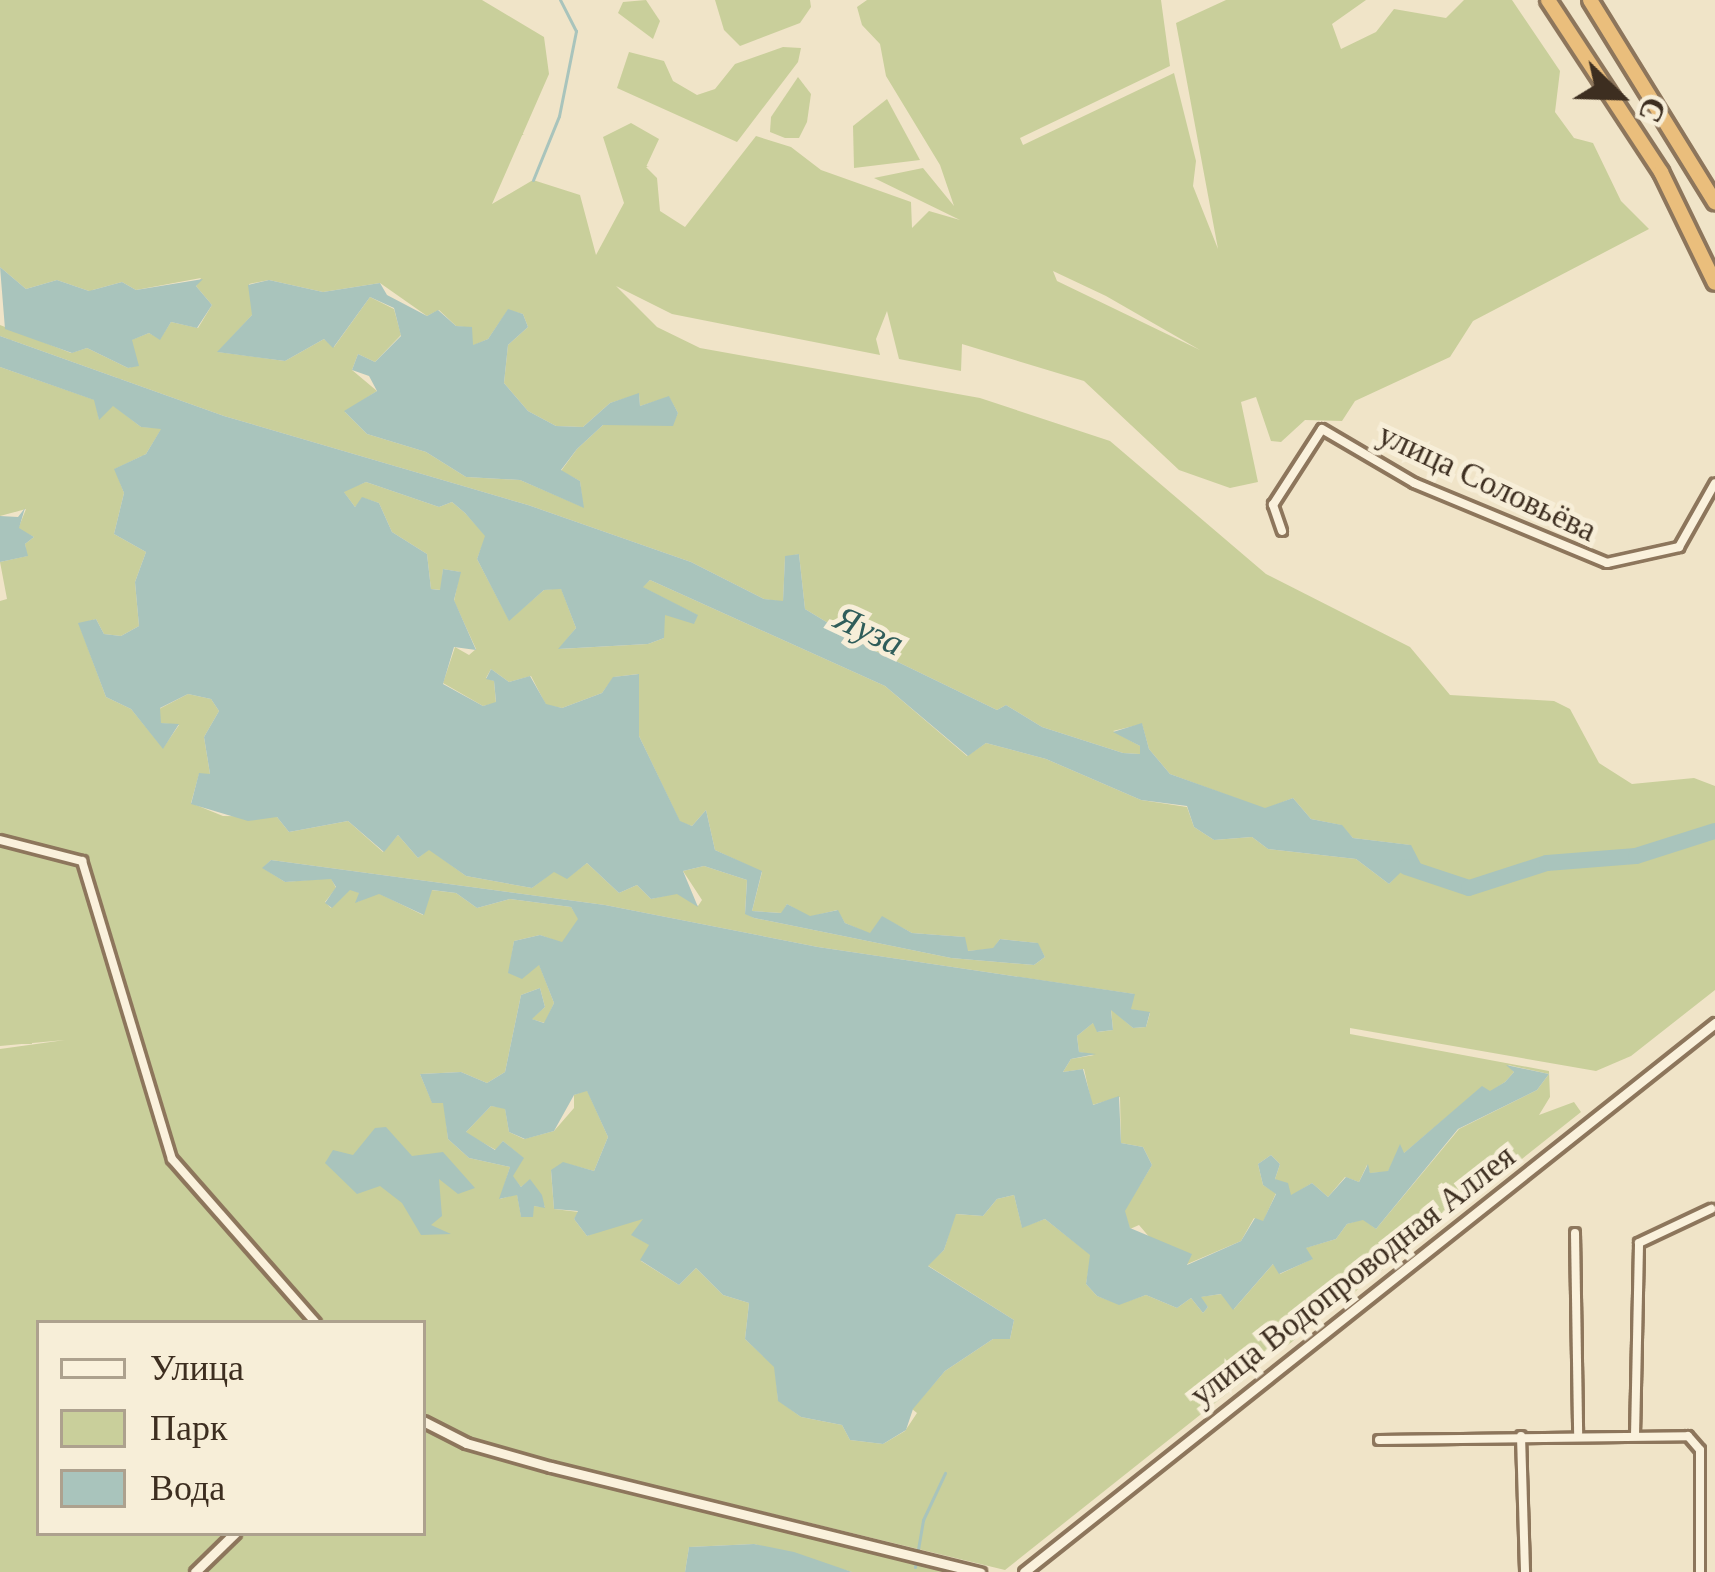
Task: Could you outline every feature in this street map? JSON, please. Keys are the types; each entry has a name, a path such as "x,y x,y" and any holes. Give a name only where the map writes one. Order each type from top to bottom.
{"highway":[{"path":"1548,0 1661,172 1715,283"},
{"path":"1590,0 1715,202"}],"street":[{"name":"улица Соловьёва","path":"1282,531 1273,505 1322,429 1414,483 1607,563 1679,548 1715,483"},
{"path":"0,840 82,861 172,1159 313,1320"},
{"name":"улица Водопроводная Аллея","path":"1024,1572 1715,1023"},
{"path":"1635,1436 1639,1243 1711,1209"},
{"path":"1574,1233 1578,1433"},
{"path":"426,1423 466,1444 980,1572"},
{"path":"1379,1440 1578,1433 1680,1435 1698,1444 1700,1572"},
{"path":"1521,1436 1525,1572"},
{"path":"195,1572 232,1536"}],"green space":[{"path":"0,0 482,0 544,37 549,74 492,204 533,180 580,195 596,255 624,203 603,137 631,123 659,139 646,167 657,178 660,211 685,227 756,136 791,147 821,170 911,202 912,228 929,211 960,220 874,178 923,168 954,206 940,165 886,76 880,44 862,25 857,7 867,0 1161,0 1170,66 1020,138 1023,145 1174,73 1196,161 1193,186 1218,249 1176,23 1226,0 1366,0 1332,24 1341,49 1376,32 1394,9 1446,18 1464,0 1512,0 1560,71 1555,112 1574,138 1593,143 1621,201 1649,229 1473,321 1450,357 1355,401 1342,421 1305,420 1281,442 1271,441 1256,397 1241,402 1258,482 1230,488 1179,470 1084,381 962,344 961,371 899,359 887,311 876,339 880,355 672,314 616,286 657,327 700,348 980,398 1110,441 1266,574 1410,647 1450,695 1554,701 1570,709 1599,763 1632,784 1694,778 1715,786 1715,990 1631,1056 1596,1071 1350,1028 1350,1034 1549,1071 1550,1097 1539,1115 1574,1102 1581,1112 1005,1570 653,1485 649,1497 956,1572 852,1572 754,1544 689,1547 685,1572 0,1572 0,1049 65,1040 0,1046 0,601 7,599 0,562 27,556 25,544 34,537 18,529 26,509 0,516 0,367 95,400 99,419 113,405 141,427 162,428 146,454 115,469 124,493 114,534 146,552 135,582 139,626 121,636 104,634 96,619 79,624 106,697 131,709 163,748 179,725 160,723 159,709 188,694 211,699 219,711 204,737 210,774 199,774 191,803 223,816 277,817 289,832 348,821 383,852 398,835 418,858 429,849 466,876 532,888 554,871 567,878 587,863 619,893 637,885 651,899 677,893 698,906 702,900 683,871 704,866 747,880 745,913 754,918 951,958 1034,965 1045,957 1037,943 1000,939 993,949 967,951 964,937 912,933 882,917 870,934 845,923 837,910 809,917 787,904 782,913 752,911 762,872 715,850 706,810 692,826 680,822 639,736 638,674 614,677 602,693 562,708 546,705 531,676 509,682 491,669 486,678 494,681 496,703 483,706 443,683 455,647 469,655 476,649 454,601 460,572 443,569 441,590 431,589 427,554 392,532 379,503 363,498 355,507 343,491 366,482 439,507 452,502 465,513 486,536 477,559 509,620 544,590 561,588 576,628 559,649 648,644 664,638 664,614 694,623 697,615 642,587 650,580 885,686 967,756 986,743 1046,759 1141,800 1187,807 1194,827 1214,840 1252,837 1268,849 1356,859 1389,884 1400,872 1424,872 1410,845 1353,838 1341,825 1311,819 1293,798 1265,809 1170,774 1149,749 1142,724 1113,731 1140,746 1140,754 1123,753 1042,727 1006,705 997,710 871,649 805,609 799,554 785,557 783,602 764,599 691,562 528,505 224,416 0,336 0,325 71,353 87,348 128,368 138,365 131,340 149,333 160,339 171,322 198,328 212,305 196,286 201,278 136,290 122,282 89,291 57,280 26,289 0,267","holes":["1053,271 1106,296 1200,350 1057,281","269,280 323,292 380,283 427,316 439,310 456,326 472,328 472,346 488,339 508,310 523,314 528,327 508,345 504,383 528,411 556,426 583,427 610,403 639,394 640,406 669,397 678,413 672,425 603,425 577,449 561,471 580,481 583,507 520,480 466,477 426,452 367,434 345,412 377,391 352,370 358,354 375,362 401,335 394,309 370,297 334,347 324,339 285,361 218,352 253,314 249,284","271,860 605,905 818,947 1134,994 1130,1009 1150,1013 1146,1027 1133,1028 1111,1009 1113,1030 1098,1032 1094,1022 1077,1036 1079,1052 1094,1055 1071,1059 1063,1072 1084,1069 1092,1105 1120,1097 1121,1143 1143,1147 1152,1165 1124,1211 1130,1229 1139,1225 1157,1246 1191,1254 1185,1265 1241,1241 1254,1218 1263,1222 1276,1193 1263,1185 1258,1164 1271,1155 1280,1164 1275,1179 1291,1196 1312,1183 1328,1197 1345,1177 1359,1182 1367,1165 1370,1173 1388,1172 1400,1146 1403,1154 1482,1087 1490,1092 1505,1082 1514,1072 1508,1065 1549,1074 1537,1090 1459,1129 1376,1229 1363,1219 1347,1224 1336,1239 1305,1248 1312,1259 1280,1274 1274,1263 1234,1309 1222,1294 1199,1297 1208,1307 1203,1313 1191,1298 1177,1308 1146,1295 1119,1304 1097,1296 1086,1284 1091,1255 1045,1219 1022,1227 1014,1195 997,1199 983,1216 955,1214 944,1250 927,1265 1014,1320 1010,1339 993,1339 945,1371 912,1409 917,1413 905,1431 883,1444 850,1440 842,1425 801,1417 778,1400 775,1367 745,1339 749,1303 723,1295 696,1268 679,1285 641,1261 650,1245 632,1235 644,1220 637,1215 587,1236 574,1219 579,1212 554,1209 551,1171 564,1163 594,1171 608,1137 587,1090 574,1095 574,1108 554,1131 524,1139 509,1132 505,1108 491,1106 465,1133 496,1150 503,1141 523,1158 512,1176 521,1187 530,1180 545,1207 533,1206 532,1217 521,1216 517,1194 500,1199 510,1167 469,1158 448,1139 444,1102 432,1102 420,1074 461,1072 487,1083 505,1072 521,995 540,988 545,1007 531,1019 545,1023 554,1003 539,964 522,978 509,973 514,941 540,935 562,943 579,919 571,907 510,899 477,908 456,893 431,890 423,915 378,893 357,902 360,893 350,889 331,908 325,902 336,888 331,878 285,882 263,868"]},
{"path":"646,0 660,21 653,39 618,13 623,2"},
{"path":"715,0 810,0 811,7 800,23 740,46 724,30"},
{"path":"783,47 801,48 798,62 737,142 617,88 629,52 664,61 673,81 697,95 715,89 735,64"},
{"path":"798,77 811,94 807,122 799,138 785,138 770,132 771,117"},
{"path":"887,99 920,160 854,168 853,126"}],"water":[{"path":"0,267 26,289 57,280 89,291 122,282 136,290 203,279 196,286 212,305 197,328 171,322 160,340 149,333 132,340 139,366 128,368 87,348 72,353 5,329"},
{"path":"269,280 323,292 380,283 387,295 427,316 438,310 456,326 472,327 473,345 488,339 508,309 523,314 528,327 508,345 504,383 528,411 556,426 583,427 610,403 639,393 640,406 669,396 678,413 673,426 603,425 577,449 561,470 580,481 584,508 520,480 466,477 426,452 367,434 344,411 377,391 369,376 352,370 358,354 375,362 401,336 394,308 370,297 333,348 324,339 285,361 217,352 252,315 248,285"},
{"path":"0,336 224,416 528,505 691,562 764,599 783,601 785,556 799,554 805,609 871,649 997,710 1006,705 1042,727 1123,753 1140,754 1140,746 1113,732 1142,723 1149,749 1170,774 1265,808 1293,798 1311,819 1342,825 1353,838 1411,845 1425,872 1401,872 1389,884 1356,859 1268,849 1252,837 1214,840 1194,827 1187,806 1141,800 1046,759 986,743 968,756 885,686 650,580 643,587 698,615 694,624 665,615 664,638 648,644 558,649 576,628 561,589 544,590 509,621 477,559 485,536 465,513 452,502 439,507 366,482 344,492 355,507 362,497 379,503 392,532 427,554 431,589 440,590 443,569 461,572 454,600 476,650 454,647 443,684 483,706 496,702 494,681 486,679 491,669 509,682 530,676 546,704 562,708 602,693 613,677 639,674 639,736 680,821 692,826 706,810 715,850 762,871 752,911 781,913 787,904 810,916 838,910 845,923 870,933 882,916 912,933 965,937 968,951 993,948 1000,939 1038,943 1045,957 1034,965 951,958 754,918 745,914 747,880 704,866 683,871 698,907 677,894 651,899 637,885 619,893 587,863 567,879 554,872 532,888 466,876 429,850 418,858 398,835 384,852 348,821 289,832 277,817 248,821 191,804 199,773 210,774 204,737 219,711 211,699 188,694 160,708 161,723 179,724 163,749 131,709 106,697 78,623 96,619 104,634 121,636 139,626 135,582 146,552 114,534 124,493 114,469 146,454 161,429 141,427 113,406 99,420 94,400 0,367"},
{"path":"25,508 19,528 34,537 25,544 28,556 0,562 0,516 18,517"},
{"path":"271,860 605,905 818,947 1135,994 1131,1009 1150,1012 1146,1027 1133,1028 1111,1010 1113,1030 1097,1032 1093,1023 1077,1036 1079,1052 1096,1054 1071,1059 1063,1072 1083,1069 1093,1105 1119,1096 1121,1143 1143,1147 1152,1165 1125,1211 1130,1228 1192,1254 1187,1265 1241,1241 1255,1218 1263,1221 1276,1194 1263,1185 1258,1164 1271,1155 1280,1164 1275,1179 1288,1183 1291,1195 1312,1183 1328,1197 1346,1177 1359,1182 1368,1164 1370,1173 1388,1171 1400,1144 1404,1153 1482,1086 1490,1091 1505,1082 1514,1072 1506,1065 1549,1074 1537,1090 1458,1129 1376,1229 1363,1220 1347,1224 1336,1239 1306,1248 1313,1259 1279,1274 1273,1264 1233,1310 1221,1294 1201,1297 1208,1307 1203,1313 1191,1298 1177,1308 1146,1295 1119,1305 1097,1296 1086,1284 1090,1255 1045,1219 1022,1228 1014,1195 997,1199 983,1216 956,1214 944,1250 928,1266 1014,1320 1010,1339 993,1339 945,1371 913,1409 906,1430 883,1444 850,1440 842,1425 801,1417 778,1401 774,1367 745,1339 749,1303 723,1295 696,1268 679,1285 640,1260 649,1245 631,1235 643,1219 587,1236 574,1219 578,1211 554,1209 551,1170 563,1162 594,1171 608,1137 587,1091 574,1095 554,1131 525,1139 509,1132 505,1109 491,1106 466,1132 495,1150 503,1141 524,1158 513,1176 521,1187 530,1179 542,1195 545,1208 534,1206 533,1217 521,1217 517,1195 499,1199 510,1167 469,1158 448,1139 443,1103 432,1103 420,1074 461,1072 487,1083 505,1072 521,995 540,988 545,1007 532,1019 544,1023 554,1003 539,965 522,979 508,973 514,941 540,935 562,942 578,919 571,907 510,899 477,908 456,893 432,890 424,915 379,894 355,903 359,893 350,890 332,908 325,903 336,887 331,879 285,882 262,868"},
{"path":"386,1127 412,1156 443,1152 475,1188 458,1194 439,1179 442,1216 431,1225 451,1234 421,1235 402,1203 380,1186 357,1194 325,1163 333,1150 353,1155 375,1128"},
{"path":"754,1544 852,1572 685,1572 689,1547"}],"waterway":[{"path":"533,180 559,116 576,31 560,0"},
{"name":"Яуза","path":"1406,867 1469,888 1547,863 1636,856 1715,831"},
{"path":"915,1567 923,1520 945,1473"}]}
